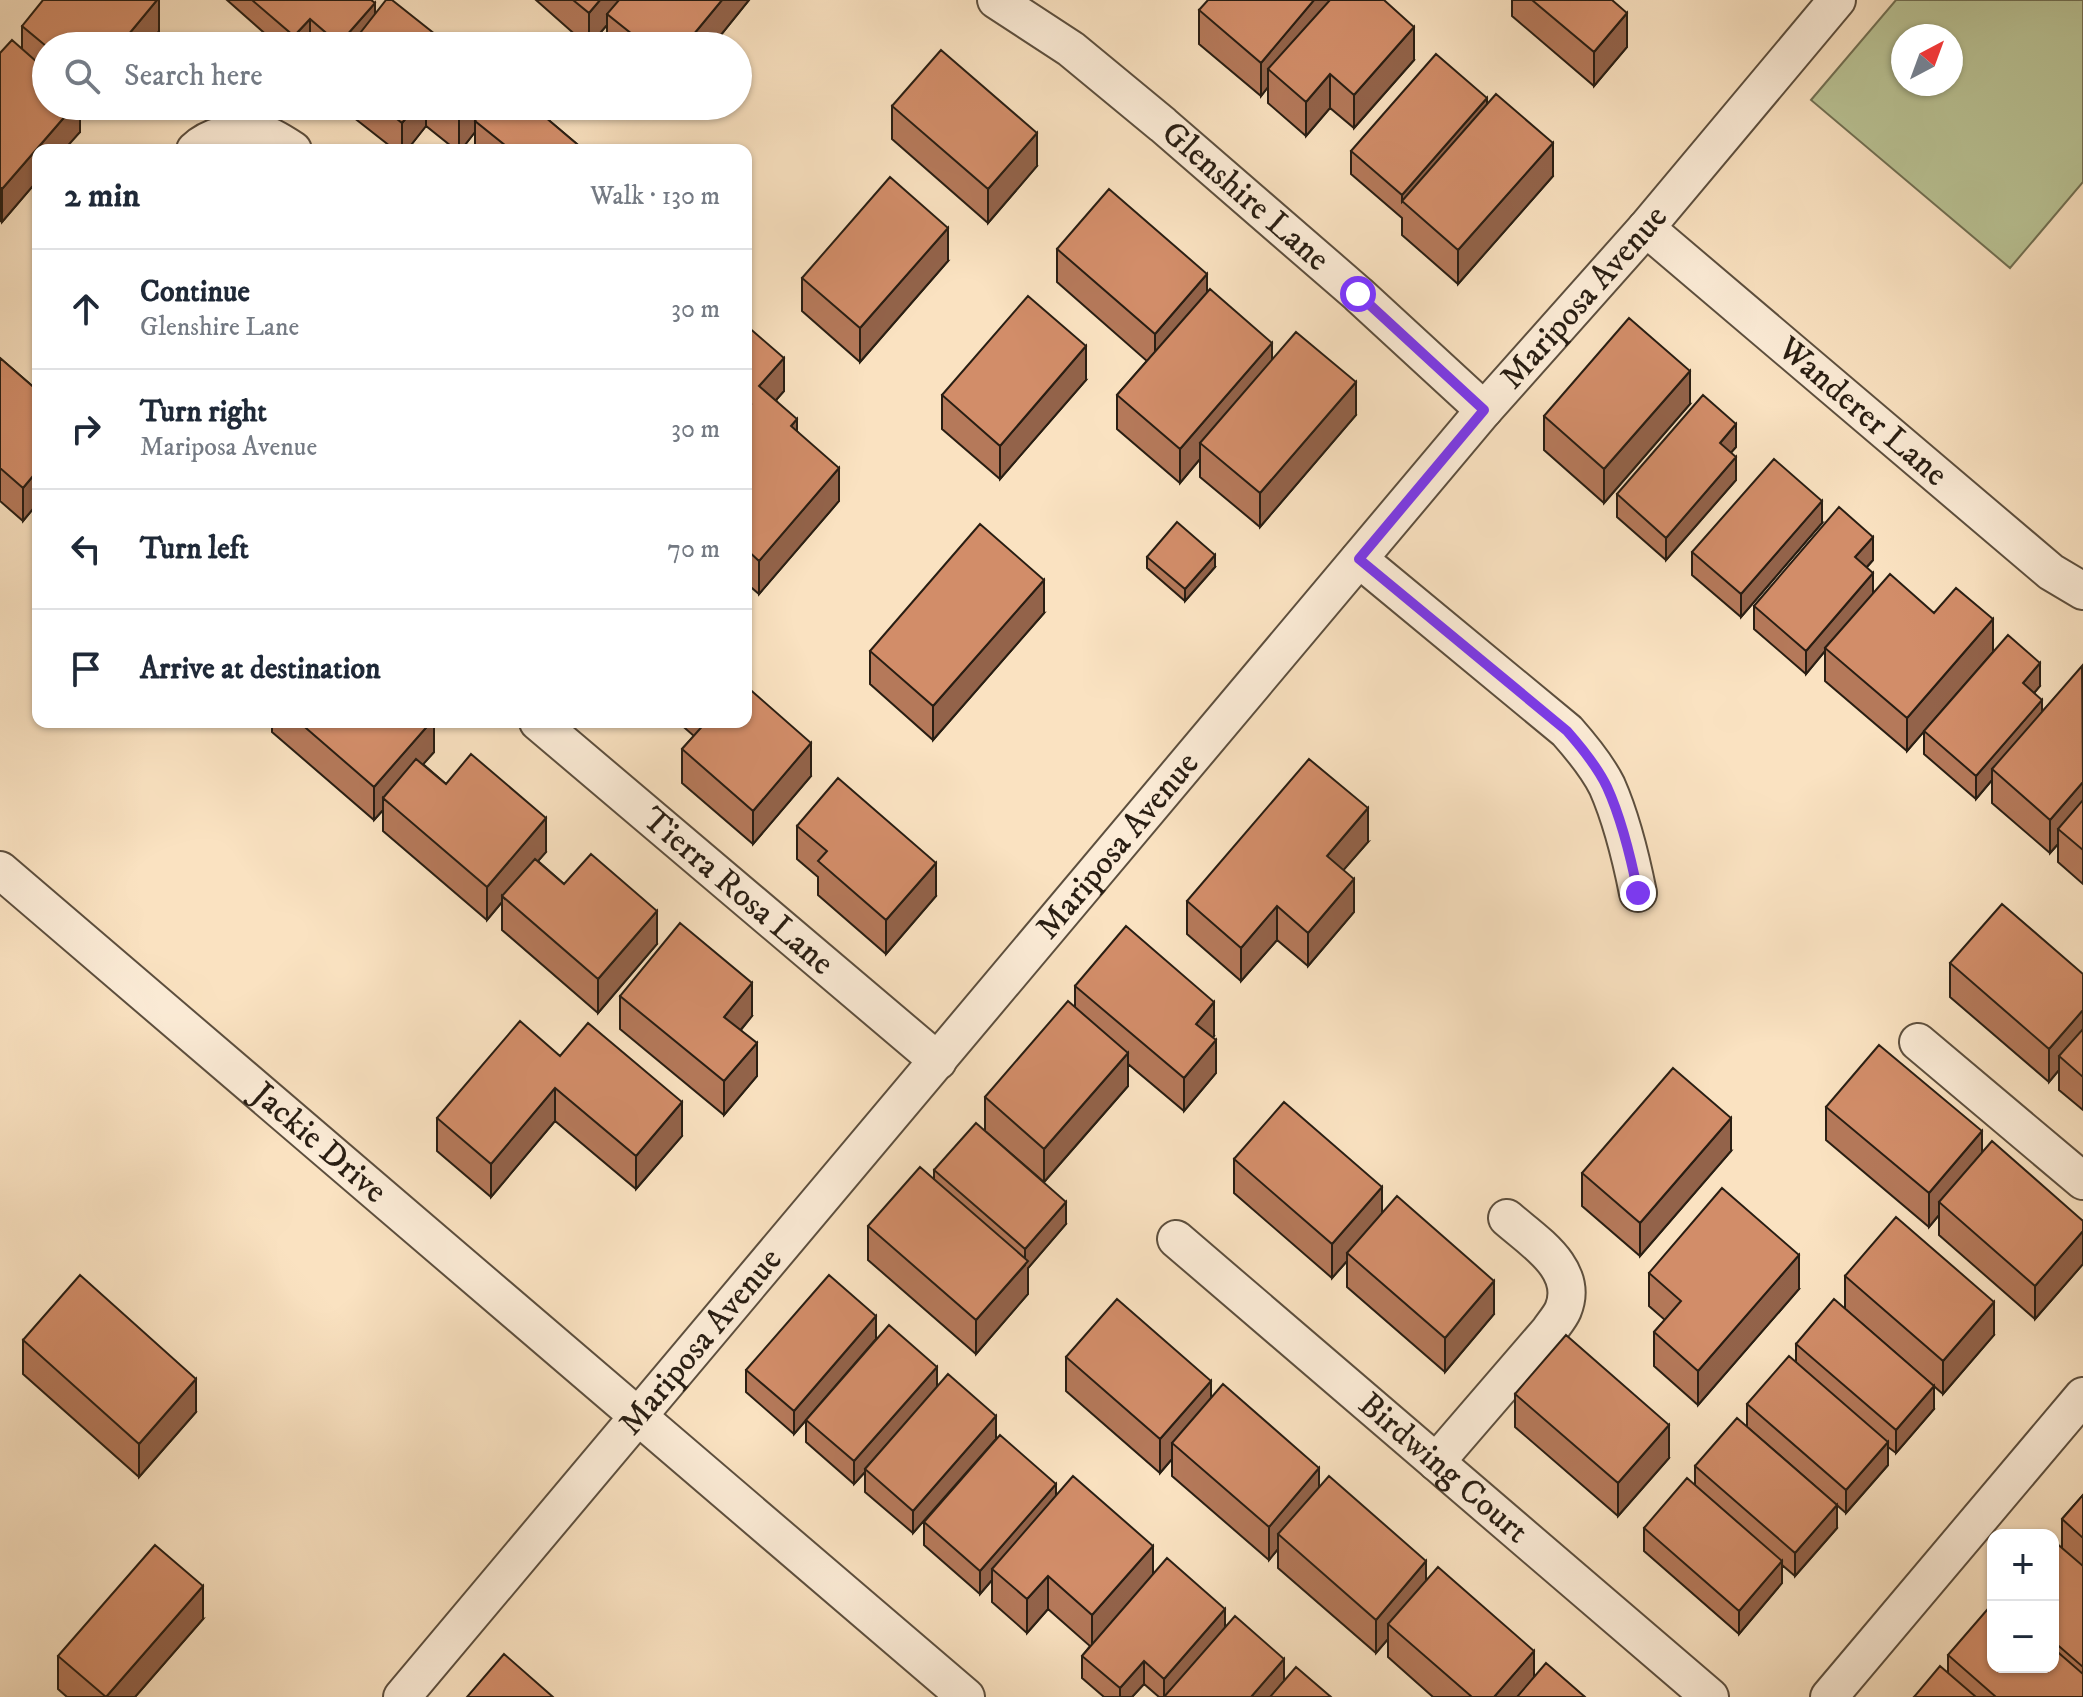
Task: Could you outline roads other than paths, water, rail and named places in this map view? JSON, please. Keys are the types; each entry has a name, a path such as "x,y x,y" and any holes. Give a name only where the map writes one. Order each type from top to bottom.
{"street":[{"name":"Glenshire Lane","path":"996,0 1071,49 1163,125 1358,294 1484,410"},
{"name":"Mariposa Avenue","path":"402,1697 1484,410 1646,228 1837,0"},
{"path":"201,144 232,133 260,132 282,144"},
{"name":"Wanderer Lane","path":"1646,228 2051,572 2083,591"},
{"path":"1359,559 1567,731 1584,750 1606,786 1630,853 1638,893"},
{"name":"Tierra Rosa Lane","path":"545,728 938,1061"},
{"name":"Jackie Drive","path":"0,870 966,1697"},
{"path":"1918,1042 2083,1181"},
{"path":"1436,1462 1563,1311 1568,1291 1564,1274 1553,1259 1507,1218"},
{"name":"Birdwing Court","path":"1176,1239 1710,1697"},
{"path":"1829,1697 2083,1396"}]}
